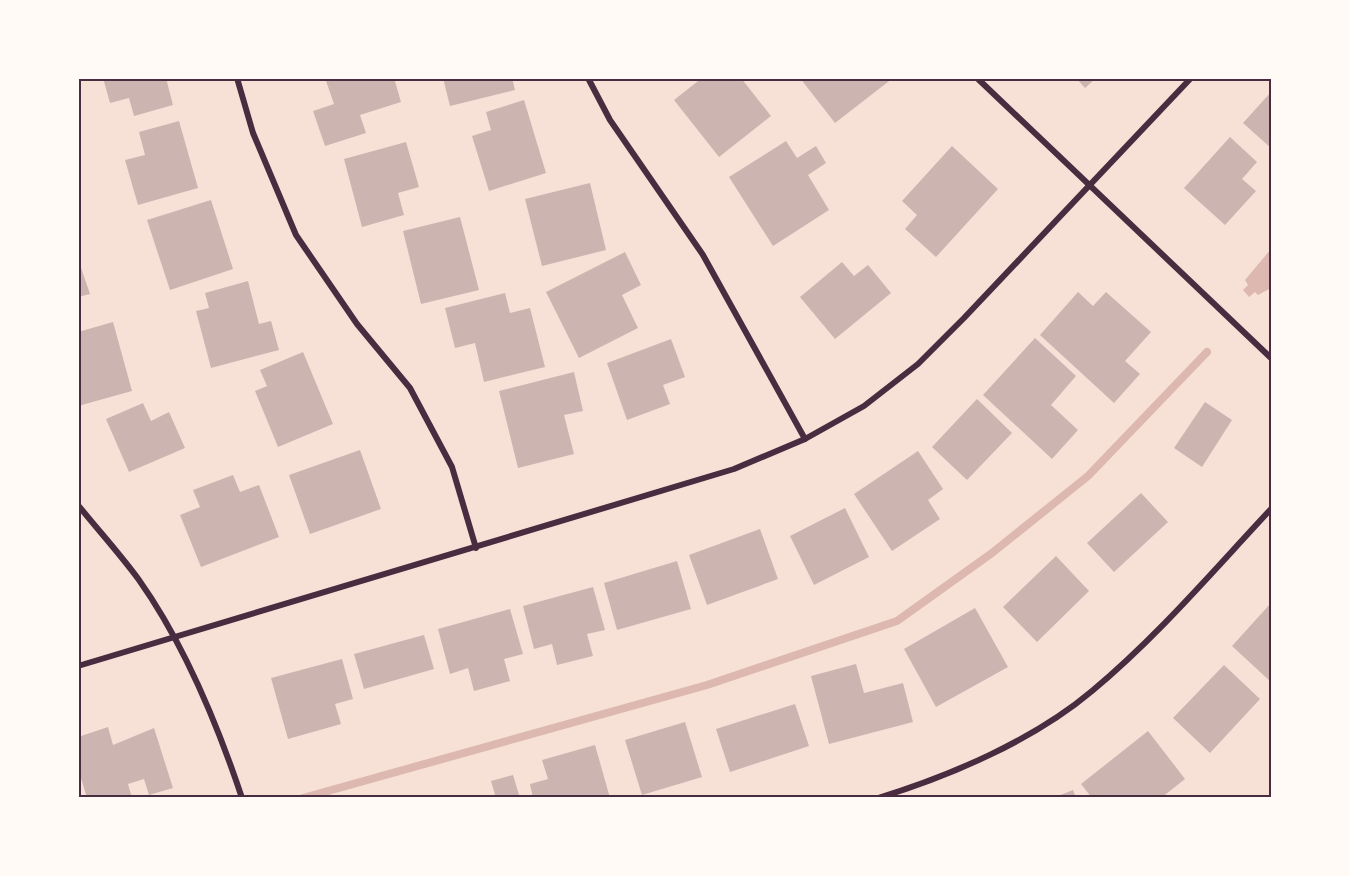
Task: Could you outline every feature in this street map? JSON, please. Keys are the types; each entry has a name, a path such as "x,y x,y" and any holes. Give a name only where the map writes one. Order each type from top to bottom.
{"street":[{"path":"237,78 253,133 296,235 357,324 410,388 452,467 476,548"},
{"path":"588,78 610,120 703,255 805,439"},
{"path":"977,78 1271,358"},
{"path":"78,666 174,640 734,470 805,439 864,406 918,364 1191,78"},
{"path":"78,506 139,580 174,640 220,731 242,798"},
{"path":"878,798 970,764 1045,724 1092,692 1182,603 1271,509"}],"shaded area":[{"path":"1271,249 1271,288 1258,295 1255,292 1249,297 1243,290 1248,285 1245,280"}],"building":[{"path":"103,78 166,78 173,105 134,116 129,98 110,103"},
{"path":"325,78 394,78 401,102 360,115 366,133 325,146 313,111 334,104"},
{"path":"443,78 512,78 515,90 450,106"},
{"path":"702,78 741,78 771,116 719,157 674,100"},
{"path":"800,78 893,78 835,123"},
{"path":"1076,78 1096,78 1085,88"},
{"path":"1271,92 1271,148 1243,123"},
{"path":"524,100 546,173 489,191 472,136 491,130 486,112"},
{"path":"179,121 198,188 138,205 125,160 145,155 139,132"},
{"path":"1230,137 1257,162 1242,179 1256,191 1225,225 1184,188"},
{"path":"786,141 797,158 816,146 826,163 808,175 829,210 773,246 729,177"},
{"path":"406,142 419,187 398,193 404,215 362,227 344,159"},
{"path":"952,146 998,189 936,257 905,229 917,215 902,201"},
{"path":"590,183 606,250 542,266 525,199"},
{"path":"211,200 233,269 170,290 147,220"},
{"path":"460,217 479,290 421,304 403,231"},
{"path":"625,252 641,285 622,295 638,328 579,358 546,292"},
{"path":"78,259 90,294 78,297"},
{"path":"842,262 854,276 868,265 891,293 835,339 800,297"},
{"path":"248,281 259,324 271,321 279,350 211,368 196,311 209,308 205,293"},
{"path":"1078,292 1093,306 1106,292 1151,332 1125,361 1140,374 1114,403 1040,335"},
{"path":"505,293 510,313 530,308 545,367 484,382 475,343 455,348 445,308"},
{"path":"113,322 132,391 78,406 78,332"},
{"path":"1035,338 1076,376 1051,405 1078,430 1052,459 983,395"},
{"path":"671,339 685,377 663,385 670,404 627,420 607,363"},
{"path":"303,352 333,424 278,447 255,391 267,386 260,370"},
{"path":"574,372 583,411 564,415 574,454 518,468 499,391"},
{"path":"977,399 1012,433 967,480 932,447"},
{"path":"1205,402 1232,420 1202,467 1174,448"},
{"path":"143,403 151,421 169,412 185,448 129,472 106,419"},
{"path":"360,450 381,509 310,534 289,475"},
{"path":"918,451 943,489 928,500 940,519 892,551 854,494"},
{"path":"233,475 240,492 259,485 279,537 201,567 180,515 200,507 193,490"},
{"path":"1141,493 1168,522 1114,572 1087,543"},
{"path":"845,508 869,557 814,585 790,536"},
{"path":"760,529 778,579 707,605 689,555"},
{"path":"1056,556 1089,591 1037,642 1003,607"},
{"path":"677,561 691,609 617,630 604,583"},
{"path":"593,587 605,630 587,634 593,656 557,665 552,644 534,649 523,606"},
{"path":"1271,603 1271,682 1232,646"},
{"path":"975,608 1008,667 936,707 904,649"},
{"path":"510,609 523,654 504,659 510,681 474,691 468,668 450,674 438,629"},
{"path":"424,635 434,669 364,689 354,654"},
{"path":"342,659 353,699 335,704 341,724 288,739 271,678"},
{"path":"856,664 864,693 903,683 913,722 829,744 811,676"},
{"path":"1224,665 1260,699 1210,753 1173,718"},
{"path":"795,704 809,746 730,772 716,729"},
{"path":"685,722 702,777 642,795 625,740"},
{"path":"108,727 113,745 154,728 173,788 149,795 144,779 128,784 132,798 87,798 78,768 78,737"},
{"path":"1148,731 1185,779 1161,798 1092,798 1081,784"},
{"path":"595,745 610,798 533,798 530,784 548,779 542,760"},
{"path":"513,775 520,798 496,798 491,781"},
{"path":"1073,790 1076,798 1053,798"}],"waterway":[{"path":"303,798 707,685 897,621 992,553 1088,476 1207,352"}]}
